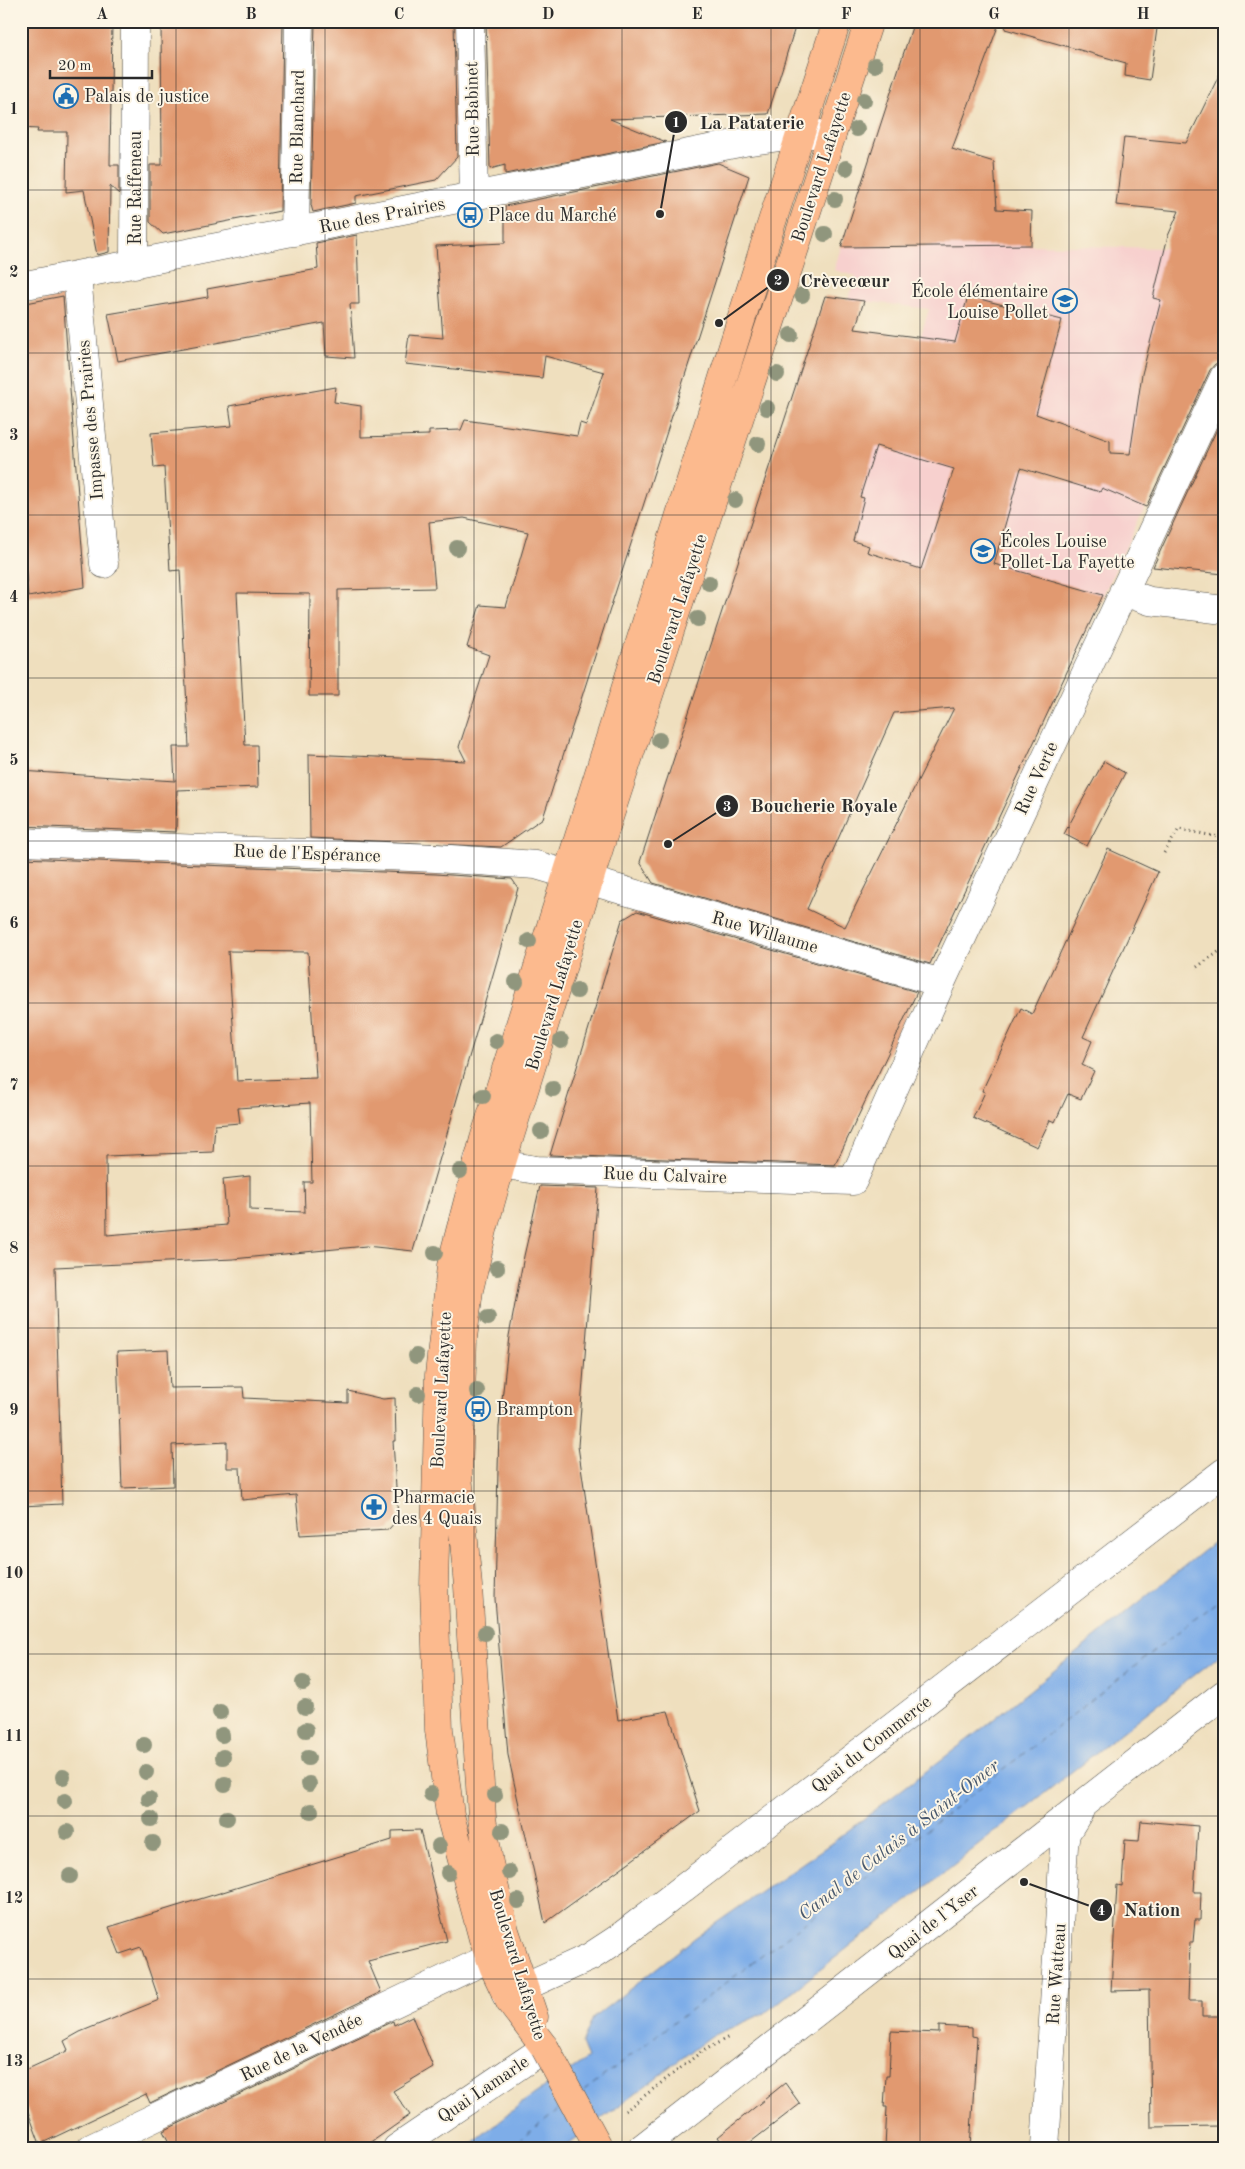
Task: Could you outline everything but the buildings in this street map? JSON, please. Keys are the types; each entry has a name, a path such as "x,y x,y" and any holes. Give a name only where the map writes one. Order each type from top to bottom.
{"main road":[{"name":"Boulevard Lafayette","path":"599,2148 515,1991 450,1815 439,1730 434,1588 437,1411 446,1297 456,1242 490,1163 579,876 800,134 838,21"},
{"name":"Boulevard Lafayette","path":"579,876 869,21"},
{"name":"Boulevard Lafayette","path":"490,1163 483,1230 467,1307 461,1369 458,1474 468,1586 482,1818 493,1880 500,1953"}],"street":[{"name":"Rue Raffeneau","path":"134,265 135,21"},
{"name":"Rue Blanchard","path":"295,232 299,21"},
{"name":"Rue Babinet","path":"470,21 474,197"},
{"name":"Rue des Prairies","path":"21,286 744,142 800,134 832,134"},
{"name":"Impasse des Prairies","path":"77,276 104,564"},
{"name":"Rue Verte","path":"853,1182 941,982 1224,377"},
{"path":"1123,592 1150,601 1224,610"},
{"name":"Rue de l'Espérance","path":"21,842 486,860 536,865 579,876"},
{"name":"Rue Willaume","path":"579,876 941,982"},
{"name":"Rue du Calvaire","path":"490,1163 536,1170 853,1182"},
{"name":"Quai du Commerce","path":"515,1991 590,1957 616,1940 1224,1472"},
{"name":"Quai de l'Yser","path":"642,2148 1224,1694"},
{"name":"Rue Watteau","path":"1045,2148 1064,1846 1066,1832 1072,1819 1084,1805"},
{"name":"Rue de la Vendée","path":"91,2148 500,1953"},
{"name":"Quai Lamarle","path":"398,2148 545,2048"}],"path":[{"path":"1164,853 1179,829 1224,838"},
{"path":"1197,967 1224,948"}],"shaded area":[{"name":"Écoles Louise Pollet-La Fayette","path":"842,244 851,247 1028,245 1165,248 1224,338 1075,655 1056,647 987,703 877,715 789,719 876,446 906,360 913,361 929,309 848,299 856,276 834,270"}],"water":[{"name":"Canal de Calais à Saint-Omer","path":"1224,1534 1224,1652 765,2013 710,2037 563,2148 466,2148 523,2102 588,2058 582,2044 593,2018 696,1937 833,1842 979,1731"}],"ferry route":[{"path":"584,2091 897,1853 1224,1596"},
{"path":"509,2148 562,2107"}],"place":[{"name":"Palais de justice","path":"66,96"},
{"name":"La Pataterie","path":"660,214"},
{"name":"Place du Marché","path":"470,215"},
{"name":"École élémentaire Louise Pollet","path":"1065,301"},
{"name":"Crèvecœur","path":"719,323"},
{"name":"Écoles Louise Pollet-La Fayette","path":"983,551"},
{"name":"Boucherie Royale","path":"668,844"},
{"name":"Brampton","path":"478,1409"},
{"name":"Pharmacie des 4 Quais","path":"374,1507"},
{"name":"Nation","path":"1024,1882"}]}
